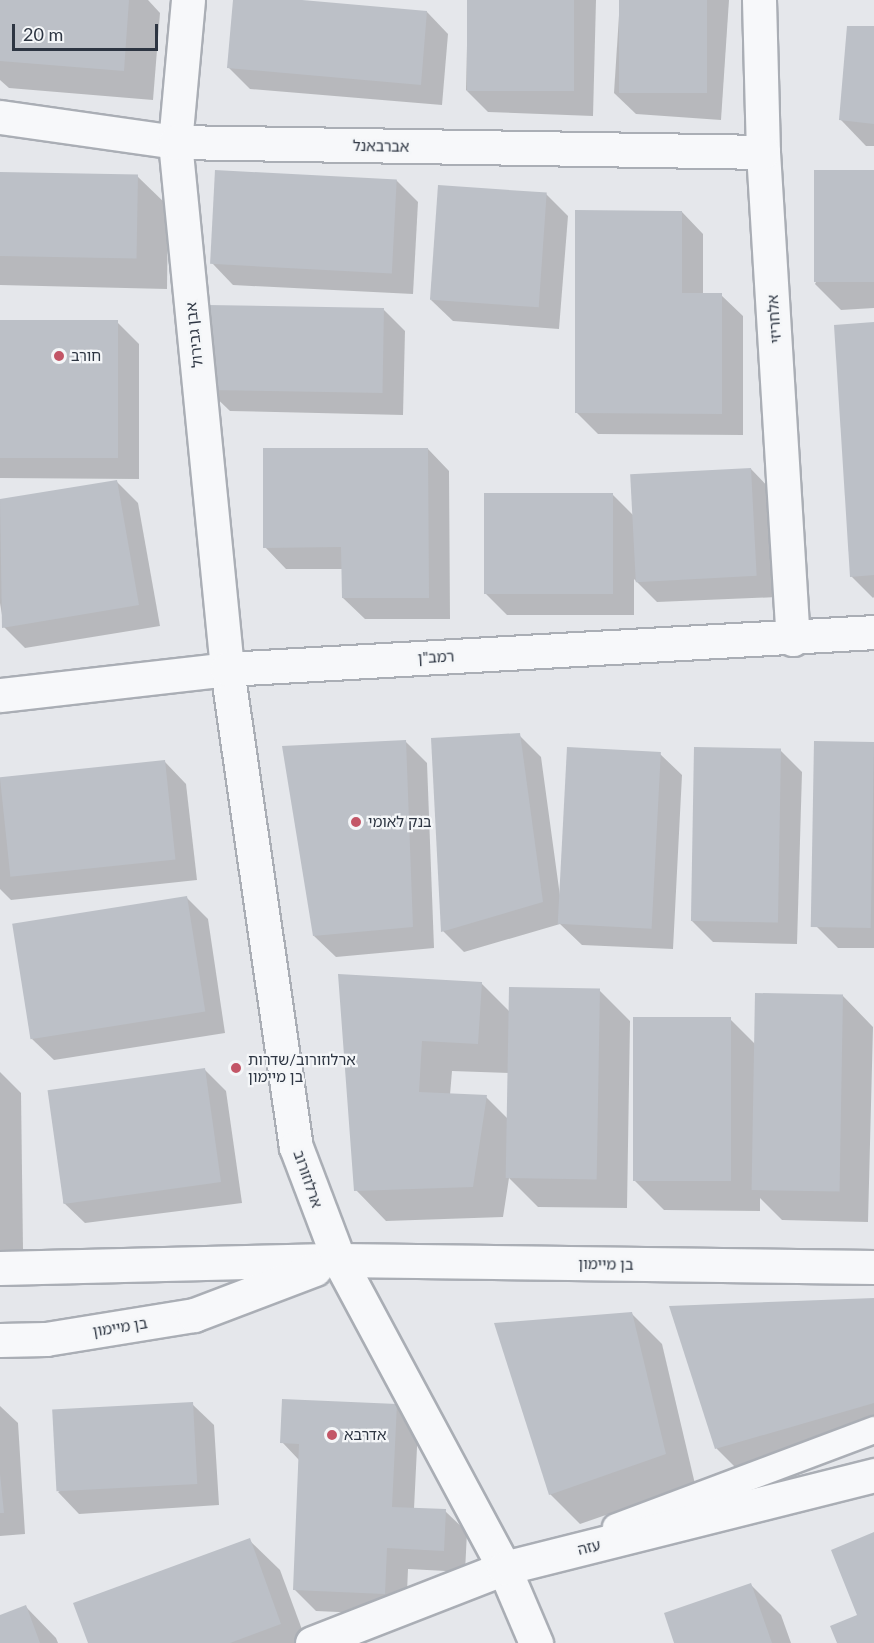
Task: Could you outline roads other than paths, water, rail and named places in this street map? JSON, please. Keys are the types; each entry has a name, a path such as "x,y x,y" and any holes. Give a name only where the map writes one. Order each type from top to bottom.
{"street":[{"name":"אבן גבירול","path":"188,0 175,142 227,669"},
{"name":"אלחריזי","path":"759,0 763,152 793,639"},
{"name":"אברבאנל","path":"0,117 175,142 763,152"},
{"name":"רמב\"ן","path":"0,696 227,669 793,639 874,632"},
{"name":"ארלוזורוב","path":"227,669 296,1147 339,1260 504,1568 536,1643"},
{"name":"בן מיימון","path":"0,1340 46,1339 194,1315 339,1260"},
{"name":"בן מיימון","path":"0,1268 339,1260 874,1267"},
{"name":"עזה","path":"312,1643 504,1568 874,1475"}],"lane":[{"path":"504,1568 874,1430"}],"place":[{"name":"חורב","path":"59,356"},
{"name":"בנק לאומי","path":"356,822"},
{"name":"ארלוזורוב/שדרות בן מיימון","path":"236,1068"},
{"name":"אדרבא","path":"332,1435"}]}
